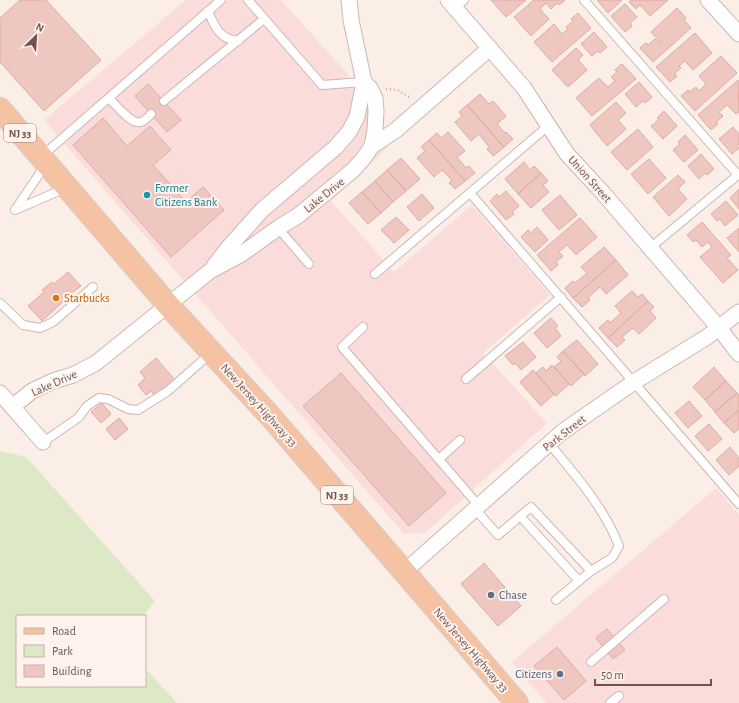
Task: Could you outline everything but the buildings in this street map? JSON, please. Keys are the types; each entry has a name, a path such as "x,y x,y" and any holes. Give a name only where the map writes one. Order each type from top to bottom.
{"main road":[{"name":"New Jersey Highway 33","path":"0,109 168,305 271,417 517,703"}],"street":[{"name":"Lake Drive","path":"12,407 32,391 53,381 73,375 96,363 210,271 240,255 299,215 352,171 363,159 372,146 375,130 375,98 367,85 351,20 349,0"},
{"path":"708,0 739,34"},
{"name":"Union Street","path":"456,3 490,48 524,88 567,154 603,193 719,328 739,354"},
{"path":"372,146 396,130 490,48"},
{"name":"Lake Drive","path":"210,271 228,248 262,210 336,147 349,132 357,117 367,85"},
{"name":"Park Street","path":"404,572 562,432 634,382 707,337 739,312"},
{"path":"0,393 43,442"}],"lane":[{"path":"68,188 15,210 44,160 110,98 221,0"},
{"path":"248,0 322,85 367,85"},
{"path":"584,0 739,174 650,248"},
{"path":"208,11 218,32 224,38 238,41"},
{"path":"164,102 264,18"},
{"path":"110,98 126,116 138,122 143,122 151,114"},
{"path":"375,274 548,126"},
{"path":"470,193 739,504"},
{"path":"278,228 309,264"},
{"path":"0,303 23,325 40,328 53,322 93,287"},
{"path":"466,379 560,297"},
{"path":"363,327 342,347 439,459 498,535 532,507 591,571"},
{"path":"43,442 78,418 87,406 99,398 108,399 128,409 138,410 168,391 212,353"},
{"path":"439,459 460,440"},
{"path":"549,443 583,484 613,530 619,546 612,558 591,571 556,600"},
{"path":"520,516 579,581"},
{"path":"591,662 664,599"},
{"path":"610,703 619,696"}],"path":[{"path":"367,85 397,90 406,94 421,108"}],"shaded area":[{"path":"186,0 281,0 346,72 390,145 331,201 394,272 472,205 550,295 483,353 547,423 425,533 404,534 44,120"},
{"path":"716,488 739,515 739,703 546,703 512,662"}],"green space":[{"path":"0,451 26,457 155,601 144,615 16,615 16,687 146,687 146,669 177,703 0,703"}],"place":[{"name":"Former Citizens Bank","path":"147,195"},
{"name":"Starbucks","path":"56,298"},
{"name":"Chase","path":"491,595"},
{"name":"Citizens","path":"560,674"}]}
